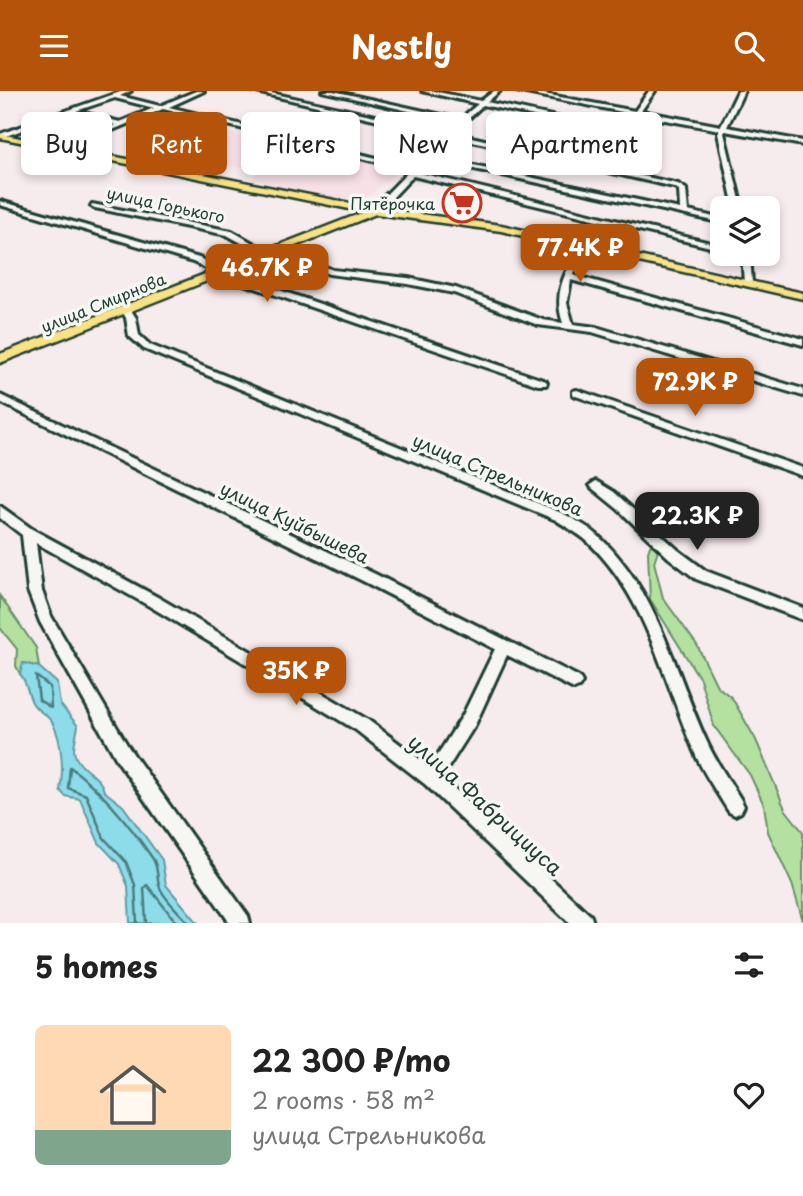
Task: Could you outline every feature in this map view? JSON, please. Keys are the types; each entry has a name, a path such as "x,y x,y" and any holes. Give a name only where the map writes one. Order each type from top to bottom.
{"main road":[{"path":"0,136 21,140"},
{"path":"112,159 375,211 457,220 802,293"},
{"name":"улица Смирнова","path":"0,359 375,211"}],"street":[{"path":"0,136 128,91"},
{"path":"255,91 374,118"},
{"path":"325,91 420,112"},
{"path":"425,91 523,112"},
{"name":"улица Смирнова","path":"471,112 497,91"},
{"path":"519,91 636,112 652,92"},
{"path":"642,91 652,92"},
{"path":"735,196 723,153 723,129 741,91"},
{"path":"112,128 195,92"},
{"path":"114,96 374,161"},
{"path":"69,111 120,125"},
{"path":"662,117 803,143"},
{"path":"472,167 710,218"},
{"name":"улица Смирнова","path":"375,211 408,175"},
{"path":"428,175 710,245"},
{"path":"628,175 680,187 684,213"},
{"path":"0,203 196,260 222,272 542,383"},
{"name":"улица Горького","path":"95,206 229,233 268,254"},
{"path":"289,246 304,262 332,272 431,285 480,299 541,323 568,324 682,355 803,393"},
{"path":"568,324 561,310 567,276 586,246"},
{"path":"747,266 748,283"},
{"path":"567,276 803,342"},
{"name":"улица Стрельникова","path":"127,309 134,336 147,347 560,517 593,536 634,587 654,627 701,748 735,806"},
{"path":"577,393 803,472"},
{"name":"улица Куйбышева","path":"0,398 574,682"},
{"name":"улица Стрельникова","path":"596,485 624,505 687,566 701,575 803,614"},
{"name":"улица Фабрициуса","path":"0,511 28,533 156,603 338,711 432,779 584,923"},
{"path":"28,533 36,591 46,618 123,754 241,923"},
{"path":"432,779 469,720 504,646"}],"shaded area":[{"path":"227,132 241,136 241,168 227,165"},
{"path":"360,160 374,162 374,175 394,175 361,203 251,179 255,175 360,175"}],"green space":[{"path":"650,546 659,547 654,562 663,598 697,645 717,686 732,698 756,740 785,809 803,832 803,921 792,884 768,832 764,805 750,775 714,726 700,679 650,599 648,552"},
{"path":"0,596 36,648 39,667 24,663 20,674 16,666 17,649 0,628"}],"water":[{"path":"23,663 39,667 57,683 60,704 78,726 74,747 76,757 98,780 104,791 123,806 162,860 166,885 198,923 130,923 128,886 119,864 99,843 80,799 65,796 60,790 62,765 56,731 51,721 31,700 20,674"}],"place":[{"name":"Пятёрочка","path":"462,203"}]}
